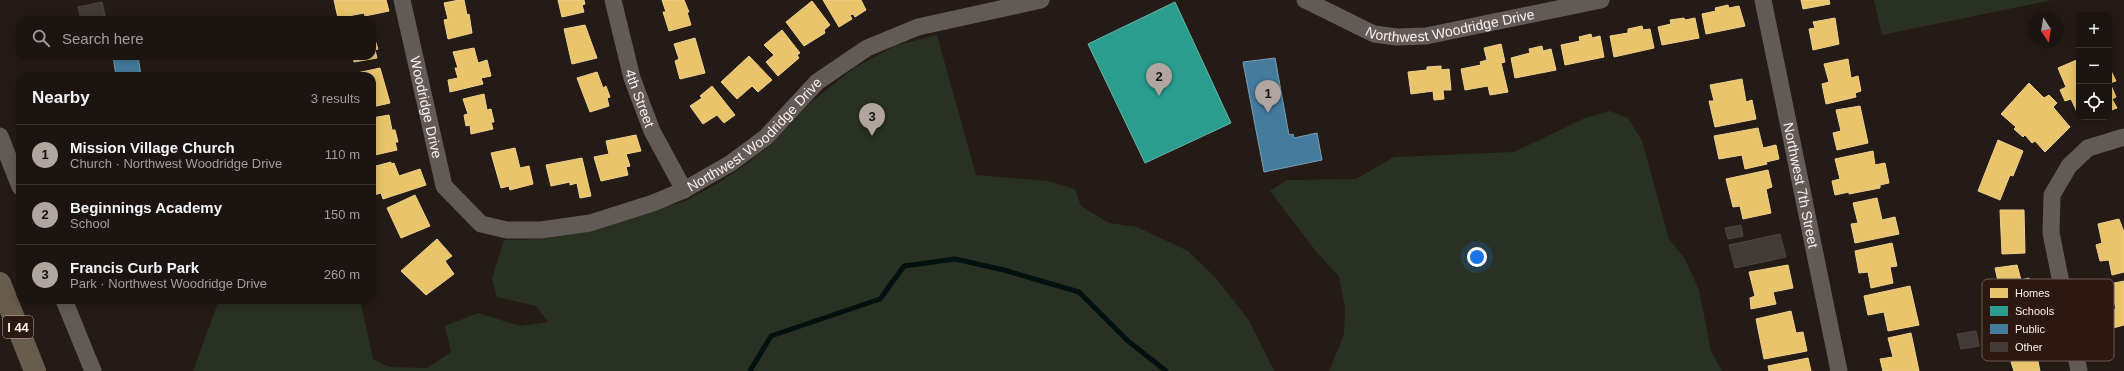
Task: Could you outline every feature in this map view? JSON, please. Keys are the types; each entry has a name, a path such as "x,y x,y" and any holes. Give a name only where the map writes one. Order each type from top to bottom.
{"highway":[{"name":"I 44","path":"0,283 35,371"}],"street":[{"name":"Woodridge Drive","path":"402,0 444,186 464,206"},
{"name":"4th Street","path":"613,0 632,78 652,131 684,190"},
{"name":"Northwest Woodridge Drive","path":"464,206 482,224 507,230 541,230 590,223 653,203 684,190 731,163 766,137 818,82 867,48 918,27 1041,0"},
{"name":"Northwest Woodridge Drive","path":"1305,0 1374,34 1397,37 1426,36 1548,6 1601,0"},
{"name":"Northwest 7th Street","path":"1763,0 1840,371"},
{"path":"0,136 16,177"},
{"path":"2060,279 2051,232 2052,195 2070,166 2088,148 2124,137"},
{"path":"66,304 93,371"},
{"path":"2077,361 2079,371"}],"green space":[{"path":"1874,0 2052,0 1882,35"},
{"path":"937,35 976,175 1047,181 1075,189 1081,206 1109,223 1137,227 1188,251 1215,277 1248,319 1274,371 193,371 218,304 361,304 373,359 389,367 427,368 451,352 445,326 478,313 520,326 548,322 536,306 497,297 492,279 504,240 544,239 589,229 685,201 720,182 745,165 770,145 810,103 854,68 897,45"},
{"path":"1610,111 1628,118 1642,141 1669,239 1685,259 1699,290 1711,351 1722,371 1329,371 1344,335 1345,308 1339,276 1318,254 1270,191 1287,180 1356,179 1394,157 1514,152 1585,118"}],"building: Homes":[{"path":"334,0 386,0 389,11 365,16 364,13 348,16 338,16"},
{"path":"464,0 467,15 469,14 472,33 448,39 444,20 448,19 444,3"},
{"path":"558,0 584,0 585,4 582,5 584,12 562,17"},
{"path":"662,0 684,0 689,12 687,12 691,25 669,31 663,12 666,12"},
{"path":"823,0 861,0 866,10 855,17 853,14 850,15 852,19 839,27"},
{"path":"1801,0 1829,0 1830,4 1803,9"},
{"path":"812,1 830,25 824,30 825,33 804,46 786,22"},
{"path":"1728,5 1729,8 1739,6 1745,26 1706,34 1702,14 1716,11 1715,8"},
{"path":"1684,18 1685,20 1695,18 1699,38 1662,45 1658,27 1671,24 1670,20"},
{"path":"1835,18 1839,44 1813,50 1809,29 1815,28 1813,22"},
{"path":"585,25 597,58 572,64 564,29"},
{"path":"1642,26 1643,30 1650,29 1654,48 1614,57 1610,36 1628,33 1628,29"},
{"path":"782,30 800,53 797,55 799,58 778,76 766,62 774,55 764,45"},
{"path":"1591,34 1592,38 1600,36 1604,57 1565,65 1561,45 1580,41 1579,37"},
{"path":"695,38 705,73 680,79 675,61 679,59 674,44"},
{"path":"1501,44 1505,62 1501,63 1508,92 1490,95 1488,86 1465,90 1461,69 1481,65 1480,62 1487,60 1484,48"},
{"path":"1542,46 1543,51 1551,49 1556,70 1515,78 1511,58 1530,53 1529,49"},
{"path":"474,48 478,63 487,60 491,76 481,78 483,84 450,92 448,80 458,78 455,68 458,68 453,52"},
{"path":"749,56 772,80 758,92 752,86 737,99 721,82"},
{"path":"1848,59 1851,78 1858,76 1861,91 1855,93 1856,97 1826,104 1822,84 1829,82 1824,64"},
{"path":"354,60 366,60 354,62"},
{"path":"2076,60 2076,110 2071,99 2065,101 2060,90 2066,87 2058,68"},
{"path":"1441,66 1441,70 1449,69 1451,90 1443,90 1444,99 1434,100 1433,91 1411,94 1408,72 1427,70 1427,67"},
{"path":"380,68 390,103 376,106 376,72 362,72"},
{"path":"597,72 603,88 606,86 610,97 607,98 609,106 590,112 577,78"},
{"path":"2112,73 2116,81 2112,82"},
{"path":"1742,79 1746,102 1752,100 1756,119 1715,127 1709,101 1714,101 1710,85"},
{"path":"2029,83 2044,98 2049,95 2057,103 2053,107 2070,127 2045,152 2035,141 2032,143 2025,135 2023,137 2014,129 2016,127 2001,114"},
{"path":"712,86 735,115 724,123 717,115 703,124 690,106 702,98 700,96"},
{"path":"2112,88 2116,97 2112,99"},
{"path":"484,94 487,110 491,109 494,122 491,122 493,129 471,134 470,125 466,126 464,115 468,114 463,99"},
{"path":"2112,99 2117,108 2112,110"},
{"path":"1860,106 1868,143 1837,150 1833,133 1841,131 1836,110"},
{"path":"389,115 392,130 395,130 398,142 395,142 397,150 376,155 376,117"},
{"path":"1758,128 1763,148 1776,145 1779,159 1766,162 1767,164 1745,169 1742,155 1719,159 1714,136"},
{"path":"636,135 641,151 626,154 630,166 626,167 628,175 601,181 594,157 609,154 606,141"},
{"path":"1998,140 2023,151 2013,176 2010,175 2000,200 1978,191"},
{"path":"515,148 520,168 529,166 533,184 510,190 509,186 501,188 491,153"},
{"path":"1873,151 1875,165 1885,163 1889,183 1880,185 1880,188 1835,195 1832,181 1840,179 1835,159"},
{"path":"582,158 591,196 580,198 577,183 570,185 570,182 551,186 546,165"},
{"path":"391,162 391,164 394,163 399,176 420,169 426,185 383,199 381,193 376,194 376,166"},
{"path":"1768,170 1772,187 1766,189 1771,213 1743,219 1740,206 1733,207 1726,179"},
{"path":"415,195 430,226 401,238 387,208"},
{"path":"1877,198 1882,220 1895,217 1899,234 1855,243 1851,224 1858,223 1853,203"},
{"path":"2000,210 2024,210 2025,253 2002,254"},
{"path":"2119,219 2124,232 2124,272 2112,275 2109,260 2100,261 2096,245 2102,243 2098,224"},
{"path":"437,239 452,256 445,261 454,274 426,295 401,271"},
{"path":"1892,243 1897,266 1890,267 1893,283 1871,288 1868,272 1859,273 1855,251"},
{"path":"1788,265 1793,288 1773,292 1776,304 1751,309 1750,298 1755,296 1749,272"},
{"path":"2017,265 2021,279 1998,279 1995,268"},
{"path":"2124,281 2124,325 2114,328 2114,310 2116,309 2114,301 2114,283"},
{"path":"1910,286 1919,325 1888,331 1884,312 1868,315 1864,296"},
{"path":"1791,311 1796,333 1803,332 1807,351 1764,359 1756,319"},
{"path":"1911,333 1919,371 1883,371 1880,359 1893,357 1888,338"},
{"path":"1808,358 1811,371 1769,371 1768,366"},
{"path":"2038,361 2040,371 2014,371 2011,362"}],"building: Schools":[{"path":"1175,2 1231,123 1145,163 1088,44"}],"building: Public":[{"path":"1275,58 1289,135 1293,134 1294,138 1317,133 1322,160 1264,172 1243,62"},
{"path":"114,60 139,60 140,72 115,72"}],"building: Other":[{"path":"102,2 105,16 80,16 78,7"},
{"path":"1741,225 1743,236 1728,239 1725,228"},
{"path":"1780,234 1786,257 1735,268 1729,245"},
{"path":"1976,331 1979,346 1961,349 1957,334"}],"waterway":[{"path":"750,371 771,336 880,299 904,266 955,259 1004,270 1079,292 1128,341 1166,371"}],"place":[{"name":"Beginnings Academy","path":"1159,96"},
{"name":"Mission Village Church","path":"1268,113"},
{"name":"Francis Curb Park","path":"872,136"}]}
